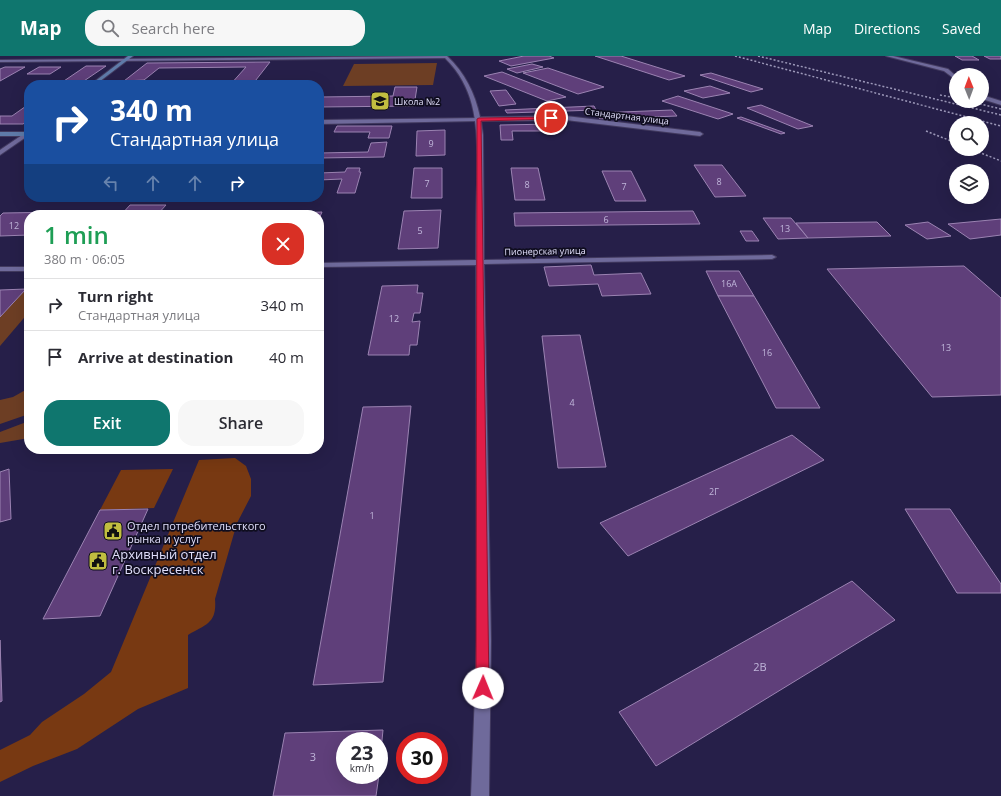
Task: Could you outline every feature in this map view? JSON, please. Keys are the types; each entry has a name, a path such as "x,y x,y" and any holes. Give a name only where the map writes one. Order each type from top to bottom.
{"main road":[{"path":"99,80 131,56"},
{"path":"0,134 24,133"}],"street":[{"path":"0,61 445,56 460,72 475,104 479,119 484,641 480,796"},
{"path":"888,56 949,72"},
{"path":"989,99 1001,103"},
{"name":"Стандартная улица","path":"324,122 566,118 700,134"},
{"path":"0,153 24,136"},
{"name":"Пионерская улица","path":"324,265 772,257"},
{"path":"0,270 24,269"}],"shaded area":[{"path":"437,63 433,85 343,86 354,64"},
{"path":"24,291 24,318 0,346 0,317"},
{"path":"24,391 24,416 0,424 0,400 13,397"},
{"path":"24,423 24,439 0,443 0,432"},
{"path":"235,458 246,466 251,479 251,496 237,523 215,599 215,607 212,618 205,625 188,635 188,688 138,709 77,749 33,766 0,782 0,750 30,735 42,722 84,694 111,672 199,460"},
{"path":"173,469 154,508 100,510 121,470"}],"building":[{"path":"524,56 549,56 554,58 511,66 499,61"},
{"path":"595,56 621,56 685,76 669,80"},
{"path":"955,56 972,56 979,60 962,60"},
{"path":"984,56 1001,56 1001,59 990,59"},
{"path":"270,62 256,80 234,80 246,67 159,68 144,80 125,80 147,63"},
{"path":"532,64 543,67 517,73 507,69"},
{"path":"86,66 106,66 85,80 65,80"},
{"path":"5,67 25,67 0,81 0,69"},
{"path":"39,67 61,67 50,74 27,74"},
{"path":"548,68 604,87 578,94 523,73"},
{"path":"502,72 566,97 547,101 484,76"},
{"path":"711,73 763,89 751,92 700,75"},
{"path":"710,86 730,93 703,98 684,91"},
{"path":"395,87 417,87 414,106 324,107 324,97 393,96"},
{"path":"506,90 516,104 499,106 490,91"},
{"path":"678,96 733,114 718,119 662,101"},
{"path":"761,105 813,126 798,129 747,108"},
{"path":"594,106 596,110 507,113 505,110"},
{"path":"24,108 24,123 0,124 0,116 12,116"},
{"path":"672,110 677,116 600,119 596,113"},
{"path":"741,117 785,133 781,134 737,118"},
{"path":"554,124 555,131 512,131 513,140 501,140 500,125"},
{"path":"337,126 392,126 389,138 368,138 370,132 334,132"},
{"path":"445,130 445,155 416,156 417,131"},
{"path":"387,142 384,157 324,158 324,153 368,152 371,143"},
{"path":"694,165 722,165 746,196 715,197"},
{"path":"347,168 360,168 359,172 361,172 355,193 337,193 342,179 324,180 324,173 345,172"},
{"path":"414,168 442,168 442,198 411,198"},
{"path":"511,168 538,168 545,200 515,200"},
{"path":"602,171 631,171 646,201 615,201"},
{"path":"130,205 166,205 162,210 126,210"},
{"path":"441,210 438,248 398,249 404,211"},
{"path":"693,211 700,224 515,226 514,213"},
{"path":"3,213 24,213 24,235 0,236 0,216"},
{"path":"763,218 791,218 808,238 778,239"},
{"path":"1001,219 1001,235 970,239 948,224"},
{"path":"877,222 891,236 808,238 796,223"},
{"path":"928,222 951,236 927,239 905,225"},
{"path":"740,231 752,231 759,241 746,241"},
{"path":"591,265 594,275 641,273 651,294 602,296 598,284 549,286 544,267"},
{"path":"964,266 1001,298 1001,395 932,397 827,269"},
{"path":"706,271 739,271 754,296 718,296"},
{"path":"418,285 417,293 423,293 420,313 414,313 412,322 420,321 417,345 410,345 409,355 368,355 382,286"},
{"path":"24,289 24,291 0,317 0,290"},
{"path":"718,296 754,296 820,408 776,408"},
{"path":"580,335 606,467 558,468 542,336"},
{"path":"411,406 383,682 313,685 363,407"},
{"path":"792,435 824,460 628,556 600,523"},
{"path":"9,469 11,519 0,522 0,472"},
{"path":"148,509 100,616 43,619 100,510"},
{"path":"905,509 950,509 1001,584 1001,593 957,593"},
{"path":"852,581 895,620 656,766 619,712"},
{"path":"0,640 2,701 0,702"},
{"path":"383,730 383,732 336,732 336,784 378,784 376,796 273,796 285,733"}],"railway":[{"path":"735,56 1001,126"},
{"path":"758,56 1001,115"},
{"path":"940,95 949,97"},
{"path":"989,106 1001,109"},
{"path":"926,131 949,140"},
{"path":"988,156 1001,161"}],"place":[{"name":"Школа №2","path":"380,101"},
{"name":"Отдел потребительсткого рынка и услуг","path":"113,531"},
{"name":"Архивный отдел г. Воскресенск","path":"98,561"}],"route":[{"path":"483,688 484,641 479,119 551,118"}]}
